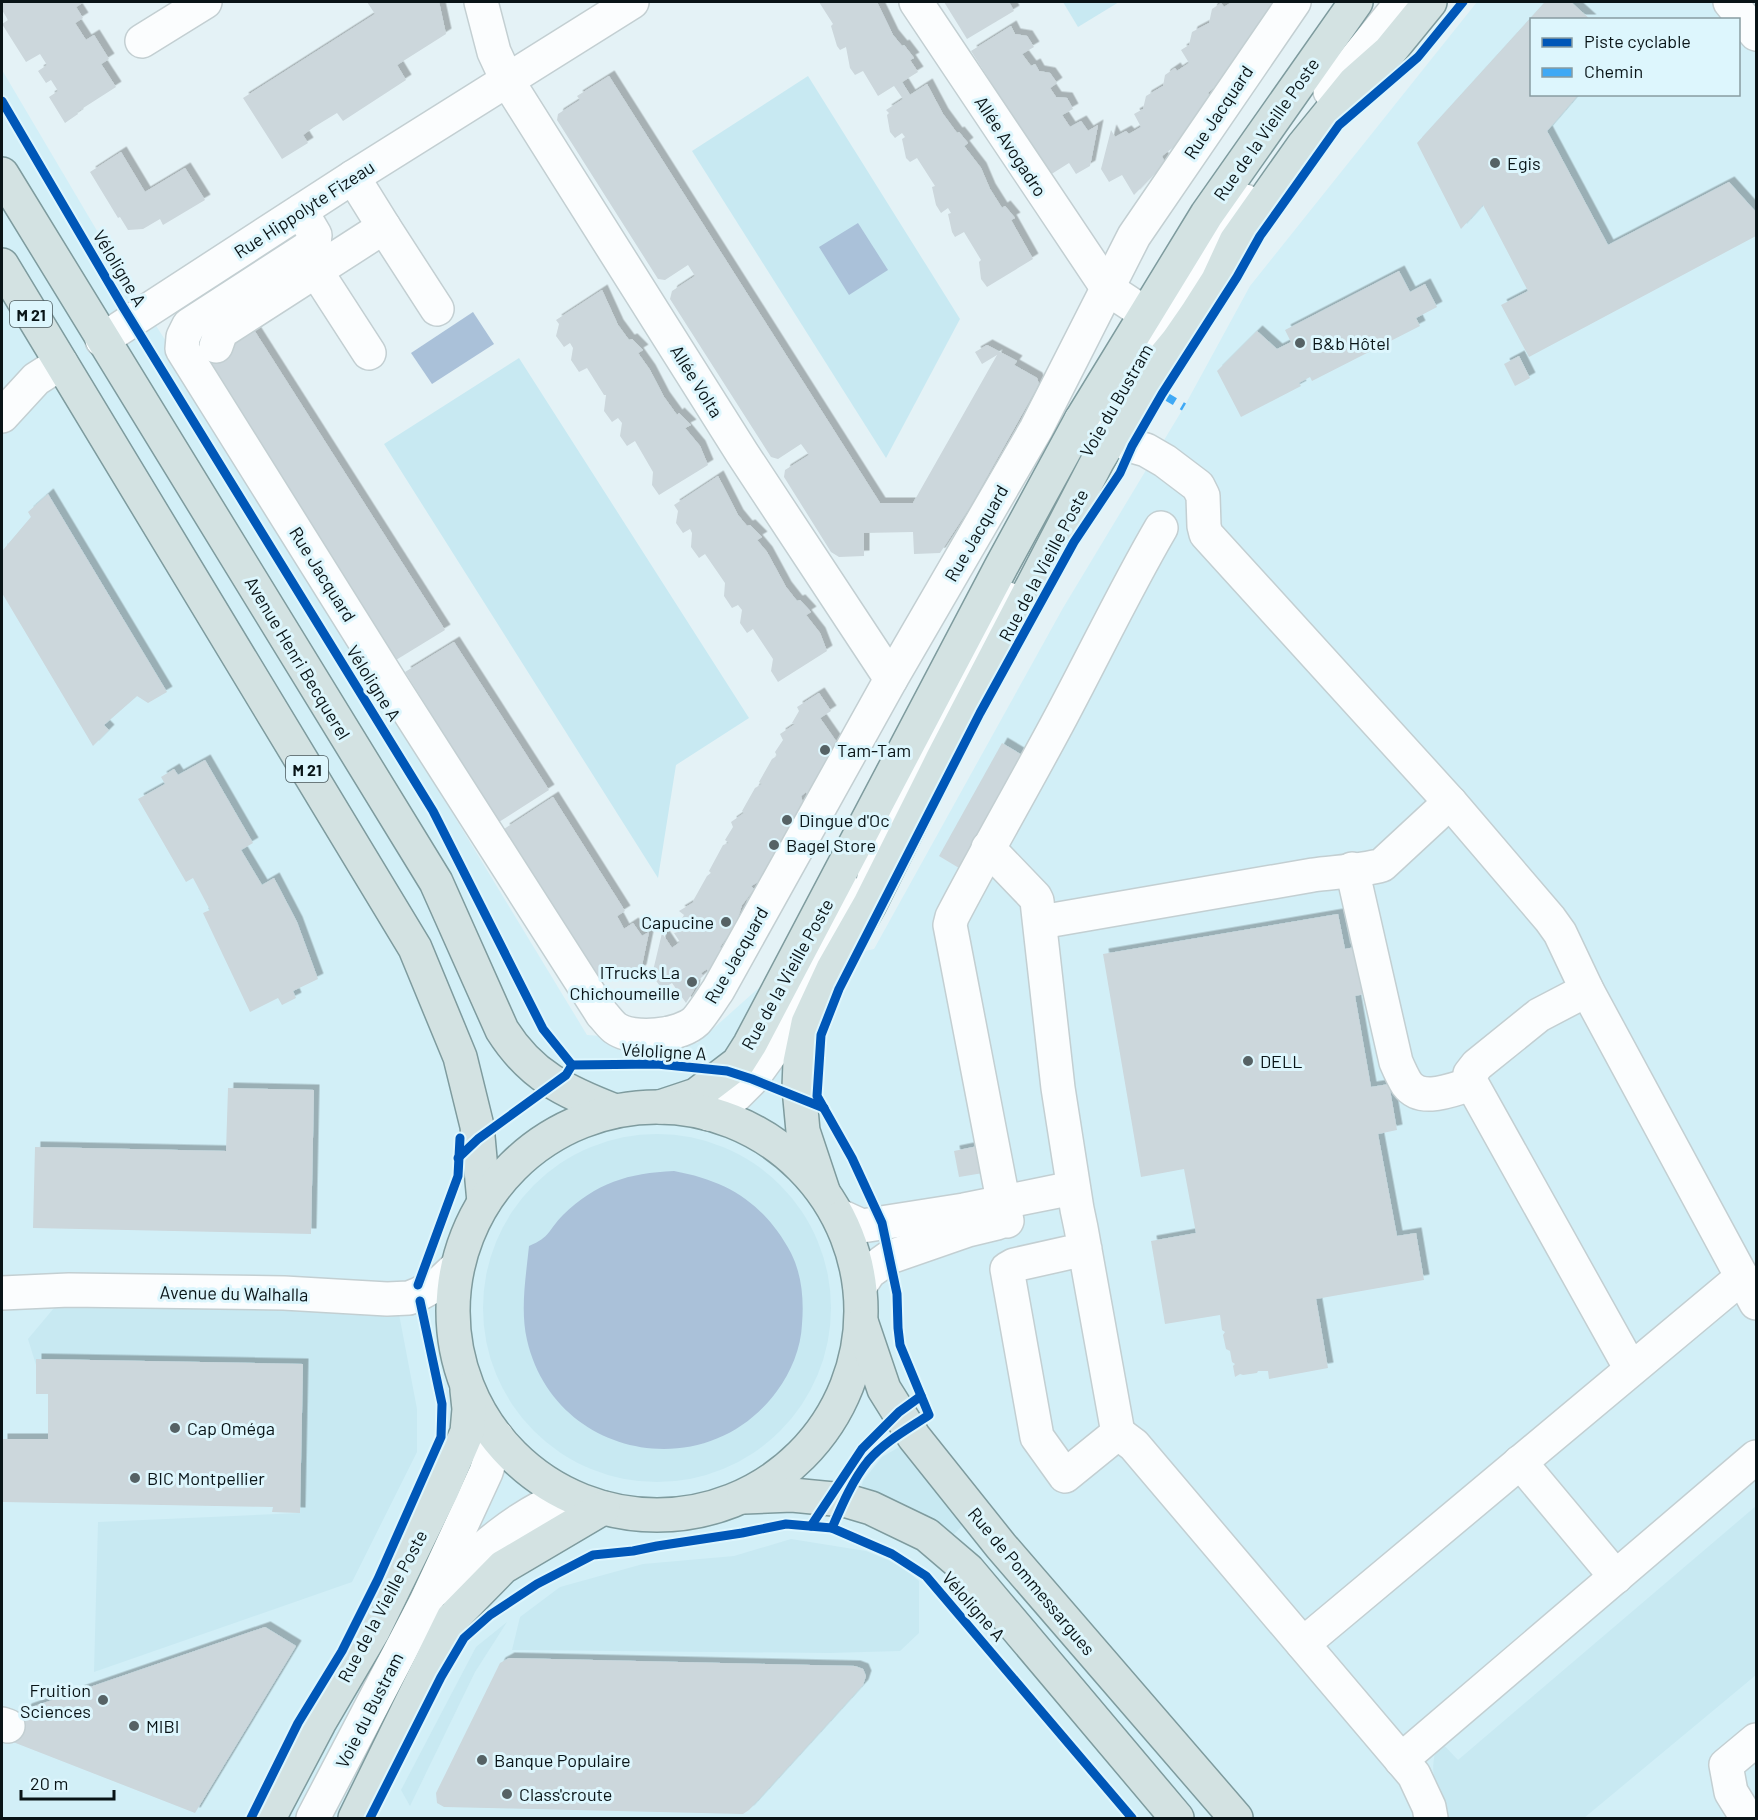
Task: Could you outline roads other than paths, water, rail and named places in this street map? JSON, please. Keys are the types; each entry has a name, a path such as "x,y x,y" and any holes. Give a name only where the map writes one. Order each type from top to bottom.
{"main road":[{"name":"Rue de la Vieille Poste","path":"830,1203 803,1131 799,1088 800,1062 808,1023 943,758 1097,428 1146,314 1207,214 1356,2"},
{"name":"Rue de la Vieille Poste","path":"660,1107 696,1095 738,1063 850,856 1001,567 1097,428 1145,381 1178,342 1218,280 1236,242 1303,146 1355,82 1390,51 1430,2"},
{"name":"Avenue Henri Becquerel","path":"2,174 436,882 502,1030 514,1049 545,1079 582,1098 615,1111"},
{"name":"M 21","path":"2,265 415,948 460,1057 477,1126 484,1202"},
{"path":"660,1107 709,1114 754,1131 781,1148 802,1166 830,1203 852,1250 860,1286 861,1323 850,1378 825,1427 787,1468 739,1497 695,1511 649,1515 603,1508 568,1495 535,1475 507,1449 483,1419 466,1385 457,1357 452,1297 457,1267 468,1234 484,1202 509,1170 540,1143 576,1124 615,1111 660,1107"},
{"name":"Rue de Pommessargues","path":"861,1323 884,1389 914,1437 1001,1546 1236,1818"},
{"name":"Rue de la Vieille Poste","path":"269,1818 319,1723 373,1631 442,1490 467,1432 469,1409 466,1385"},
{"path":"739,1497 792,1494 844,1500 871,1508 927,1534 968,1570 1177,1818"},
{"path":"355,1818 453,1618 503,1567 603,1508"}],"street":[{"path":"141,41 206,2"},
{"path":"481,2 494,52 507,80"},
{"name":"Rue Hippolyte Fizeau","path":"102,339 353,177 632,2"},
{"name":"Allée Avogadro","path":"916,2 1108,289"},
{"name":"Rue Jacquard","path":"301,211 315,235 314,244 189,325 183,337 182,349 602,1014 616,1029 631,1034 652,1036 671,1032 695,1022 718,990 891,679 1036,429 1134,236 1294,2"},
{"name":"Voie du Bustram","path":"1097,428 1176,299 1290,138 1402,2"},
{"path":"1730,2 1756,34"},
{"name":"Allée Volta","path":"507,80 742,453 891,679"},
{"path":"353,177 437,309"},
{"path":"216,346 221,332 384,227"},
{"path":"316,271 369,353"},
{"path":"1108,289 1146,314"},
{"path":"2,416 36,379 61,363"},
{"path":"1097,428 1132,446 1146,450 1198,486 1203,496 1206,534 1450,802 1550,919 1560,933 1587,990 1749,1290 1631,1369 1304,1644"},
{"path":"1006,1212 950,925 988,848 1064,712 1138,567 1161,528"},
{"path":"1041,922 1352,869 1369,869 1382,865 1450,802"},
{"path":"988,848 1035,897 1041,922 1058,1088 1075,1199 1118,1433 1134,1444 1414,1775 1429,1806 1431,1818"},
{"path":"709,1114 736,1095 752,1079 772,1050 825,940 850,856"},
{"path":"1352,869 1396,1062 1408,1086 1421,1095 1472,1084"},
{"path":"1587,990 1539,1015 1477,1065 1470,1074 1472,1084 1631,1369"},
{"path":"830,1203 862,1226 1006,1212 1053,1212 1075,1199"},
{"path":"860,1286 869,1272 890,1257 968,1230 1006,1212"},
{"path":"1085,1250 1014,1265 1007,1269 1037,1437 1065,1476 1118,1433"},
{"name":"Avenue du Walhalla","path":"2,1293 69,1290 409,1298 441,1282 457,1267"},
{"name":"Voie du Bustram","path":"313,1818 426,1602 486,1472 497,1437"},
{"path":"1401,1760 1756,1457"},
{"path":"1520,1462 1616,1577"},
{"name":"Voie du Bustram","path":"426,1602 472,1557 502,1532 547,1503 568,1495"},
{"path":"1747,1818 1731,1792 1726,1765 1756,1740"}],"place":[{"name":"Egis","path":"1495,163"},
{"name":"B&b Hôtel","path":"1300,343"},
{"name":"Tam-Tam","path":"825,750"},
{"name":"Dingue d'Oc","path":"787,820"},
{"name":"Bagel Store","path":"774,845"},
{"name":"Capucine","path":"726,922"},
{"name":"ITrucks La Chichoumeille","path":"692,982"},
{"name":"DELL","path":"1248,1061"},
{"name":"Cap Oméga","path":"175,1428"},
{"name":"BIC Montpellier","path":"135,1478"},
{"name":"Fruition Sciences","path":"103,1700"},
{"name":"MIBI","path":"134,1726"},
{"name":"Banque Populaire","path":"482,1760"},
{"name":"Class'croute","path":"507,1794"}]}
